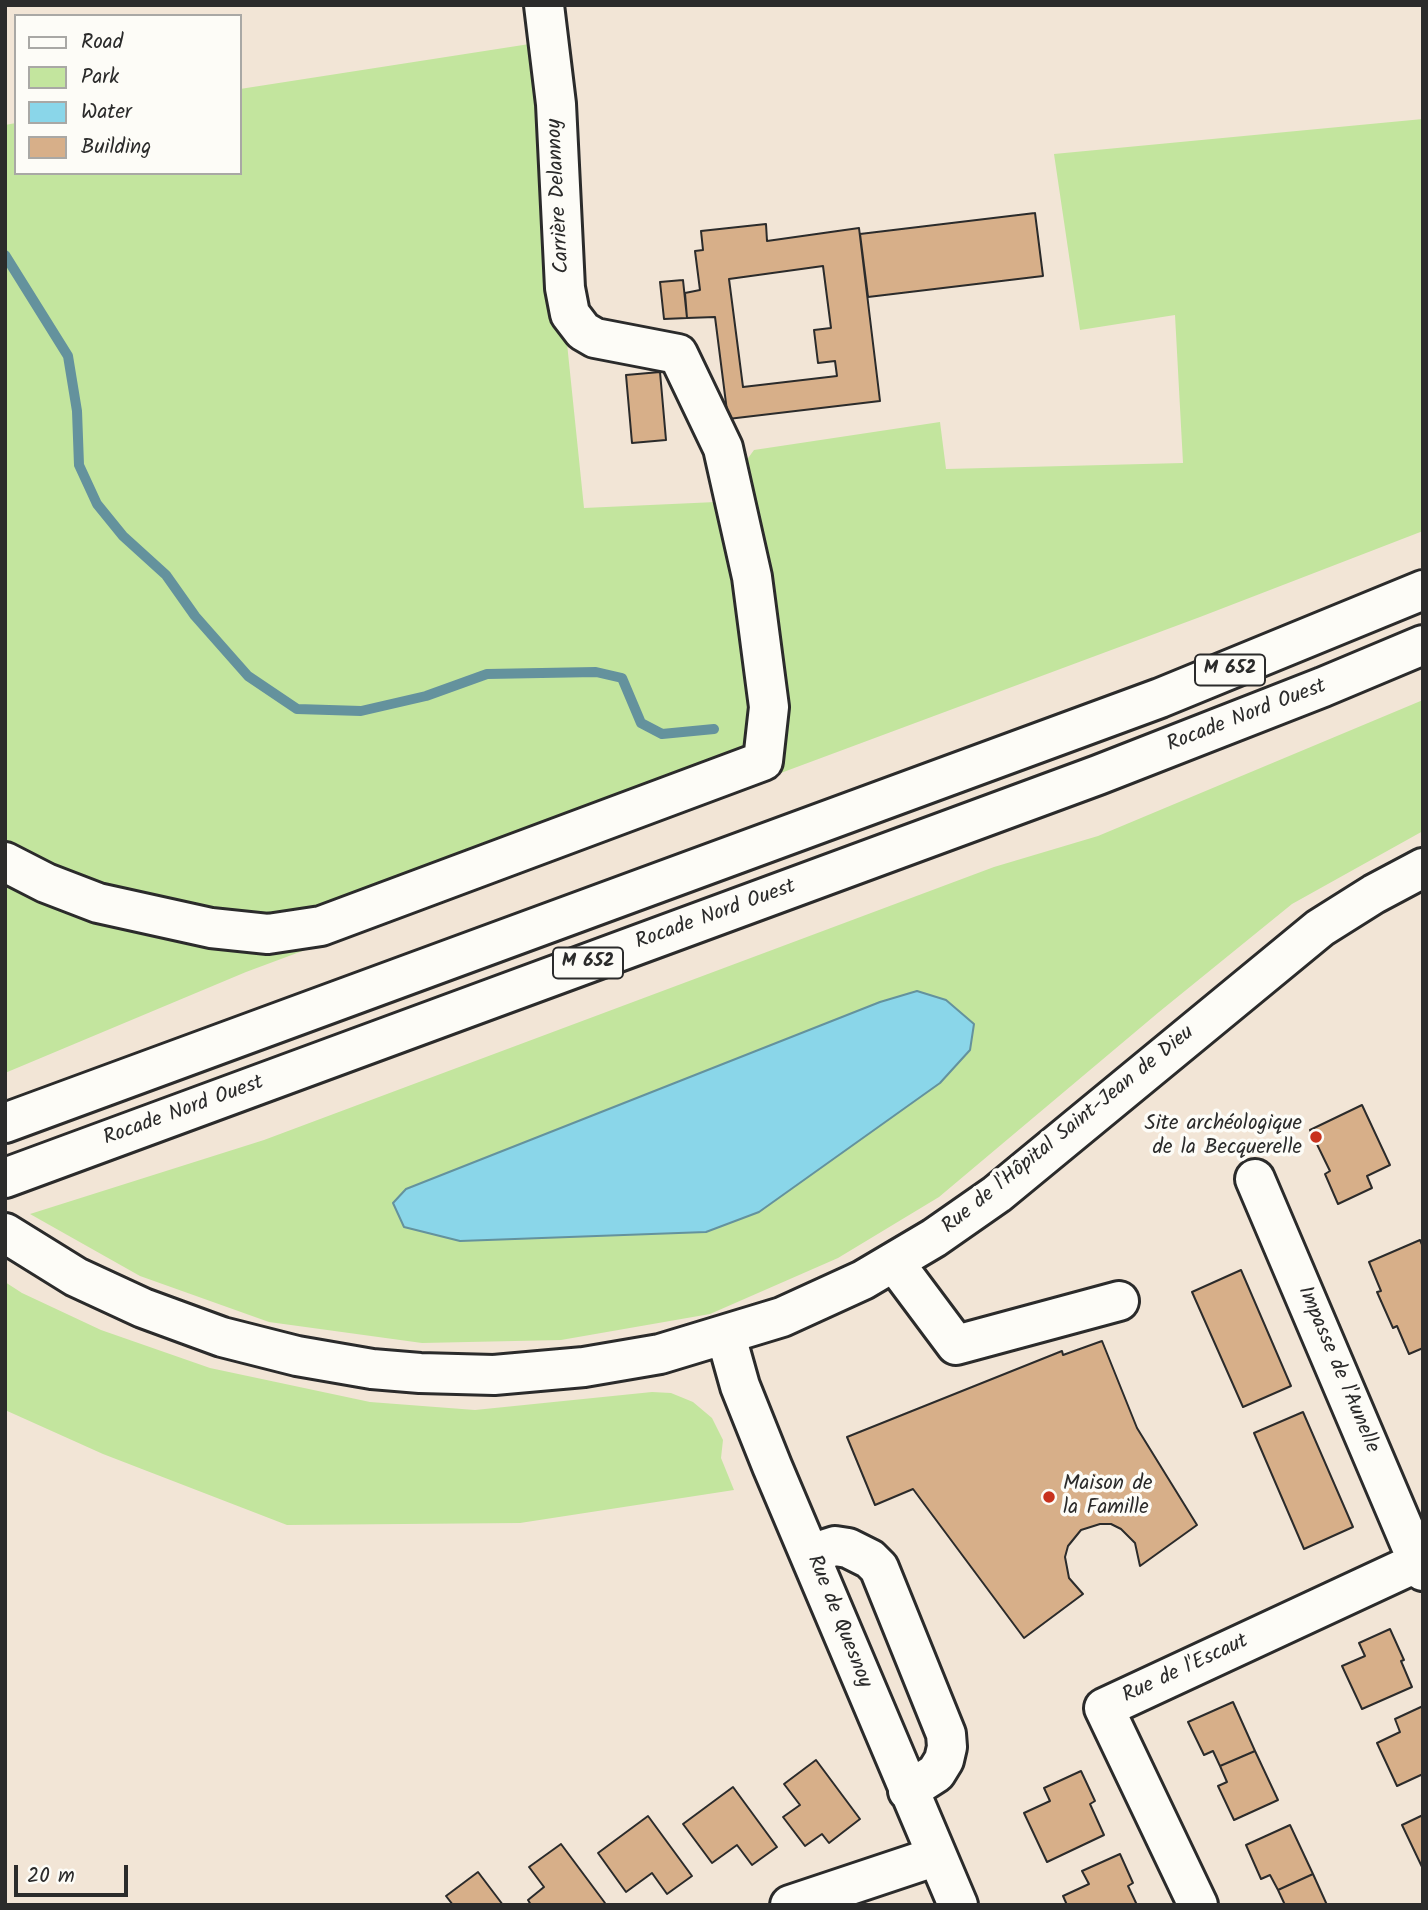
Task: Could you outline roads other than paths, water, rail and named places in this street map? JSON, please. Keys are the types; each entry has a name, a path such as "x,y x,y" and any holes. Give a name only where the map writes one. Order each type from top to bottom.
{"main road":[{"name":"Carrière Delannoy","path":"5,862 47,883 98,903 211,928 268,934 321,926 763,761 769,707 752,577 723,449 678,354 610,343 583,331 570,314 567,303 556,104 544,5"},
{"name":"M 652","path":"5,1123 1160,698 1423,590"},
{"name":"Rocade Nord Ouest","path":"5,1178 1098,775 1423,645"},
{"name":"Rue de l'Hôpital Saint-Jean de Dieu","path":"5,1233 57,1266 110,1294 179,1323 297,1356 372,1369 459,1376 543,1372 620,1362 726,1336 782,1317 826,1298 934,1238 997,1194 1320,928 1374,894 1423,868"},
{"name":"Impasse de l'Aunelle","path":"1255,1179 1421,1567"},
{"path":"894,1262 956,1345 1119,1301"},
{"name":"Rue de Quesnoy","path":"726,1336 740,1386 958,1905"},
{"path":"810,1554 835,1546 848,1548 870,1559 879,1568 946,1734 944,1760 936,1773 908,1791"},
{"name":"Rue de l'Escaut","path":"1198,1905 1104,1708 1421,1567"},
{"path":"790,1905 937,1856"}],"water":[{"path":"917,991 946,1000 974,1024 970,1050 940,1083 759,1212 706,1232 460,1241 404,1227 393,1203 406,1189 880,1002"}],"waterway":[{"path":"5,255 68,356 77,411 79,465 97,504 123,536 166,575 195,616 248,676 297,709 361,711 426,696 487,674 596,672 622,678 641,723 662,734 714,729"}],"place":[{"name":"Site archéologique de la Becquerelle","path":"1316,1137"},
{"name":"Maison de la Famille","path":"1049,1497"}]}
